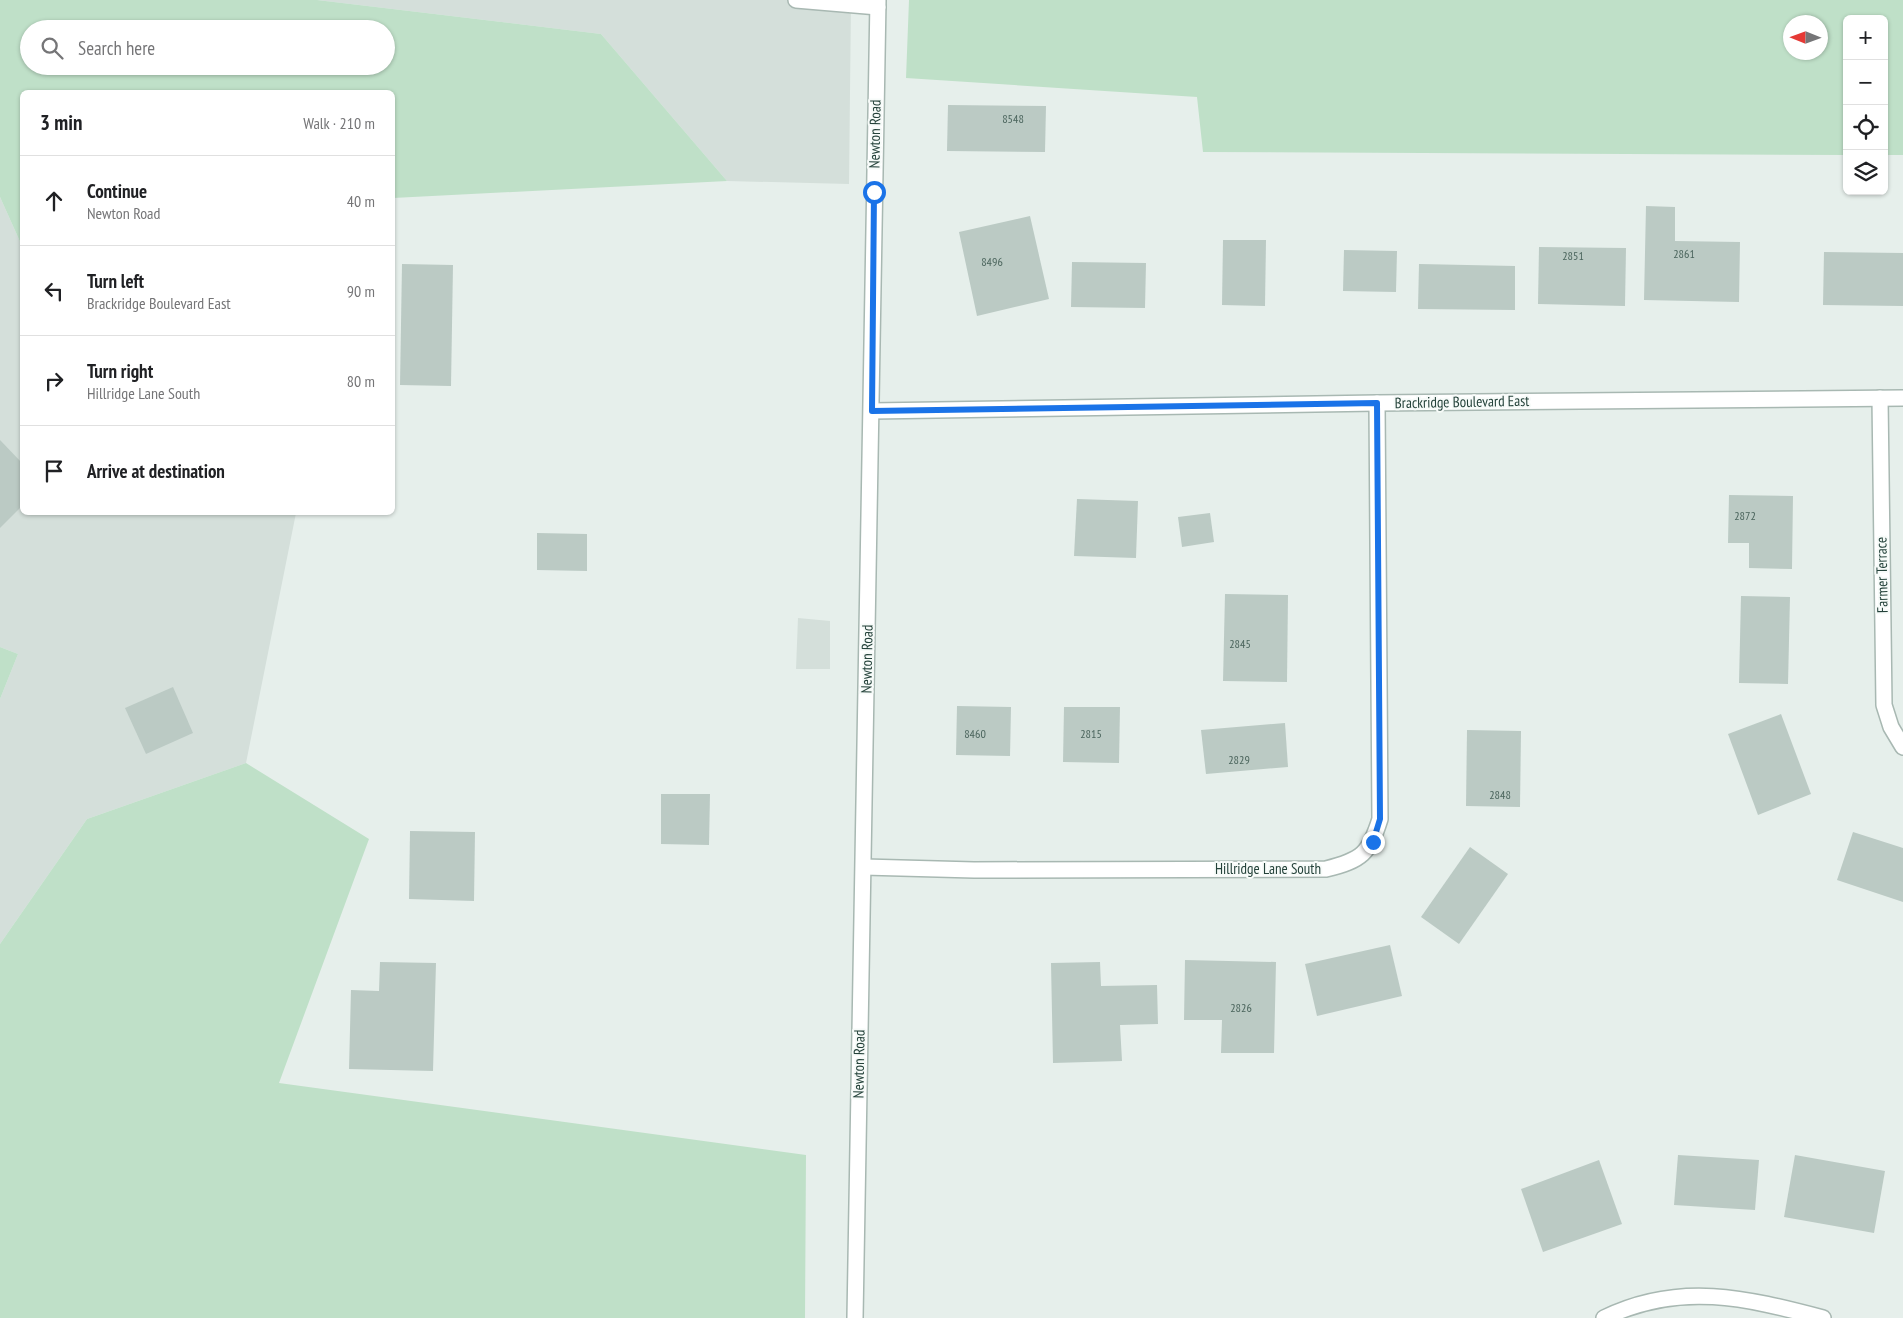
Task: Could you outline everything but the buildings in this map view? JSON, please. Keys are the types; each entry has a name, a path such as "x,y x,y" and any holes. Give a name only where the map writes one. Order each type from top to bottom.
{"street":[{"path":"796,0 878,4"},
{"name":"Newton Road","path":"855,1318 878,4"},
{"name":"Farmer Terrace","path":"1880,398 1884,705 1891,727 1903,747"},
{"name":"Brackridge Boulevard East","path":"872,411 1377,403 1903,398"},
{"name":"Hillridge Lane South","path":"864,867 974,870 1326,869 1344,864 1363,855 1373,842 1380,819 1377,403"},
{"path":"1604,1318 1618,1311 1654,1300 1691,1295 1730,1297 1823,1318"}],"shaded area":[{"path":"317,0 851,0 849,184 727,181 601,34"},
{"path":"0,197 20,242 20,515 296,515 246,763 87,819 0,944 0,699 18,654 0,647"},
{"path":"798,618 830,621 830,669 796,669"}],"green space":[{"path":"0,0 317,0 601,34 727,181 395,198 395,90 20,90 20,242 0,197"},
{"path":"909,0 1903,0 1903,155 1888,155 1888,15 1843,15 1843,155 1203,152 1197,97 906,78"},
{"path":"0,647 18,654 0,699"},
{"path":"246,763 369,839 279,1083 806,1155 805,1318 0,1318 0,944 87,819"}],"route":[{"path":"874,192 872,411 1377,403 1380,819 1373,842"}]}
